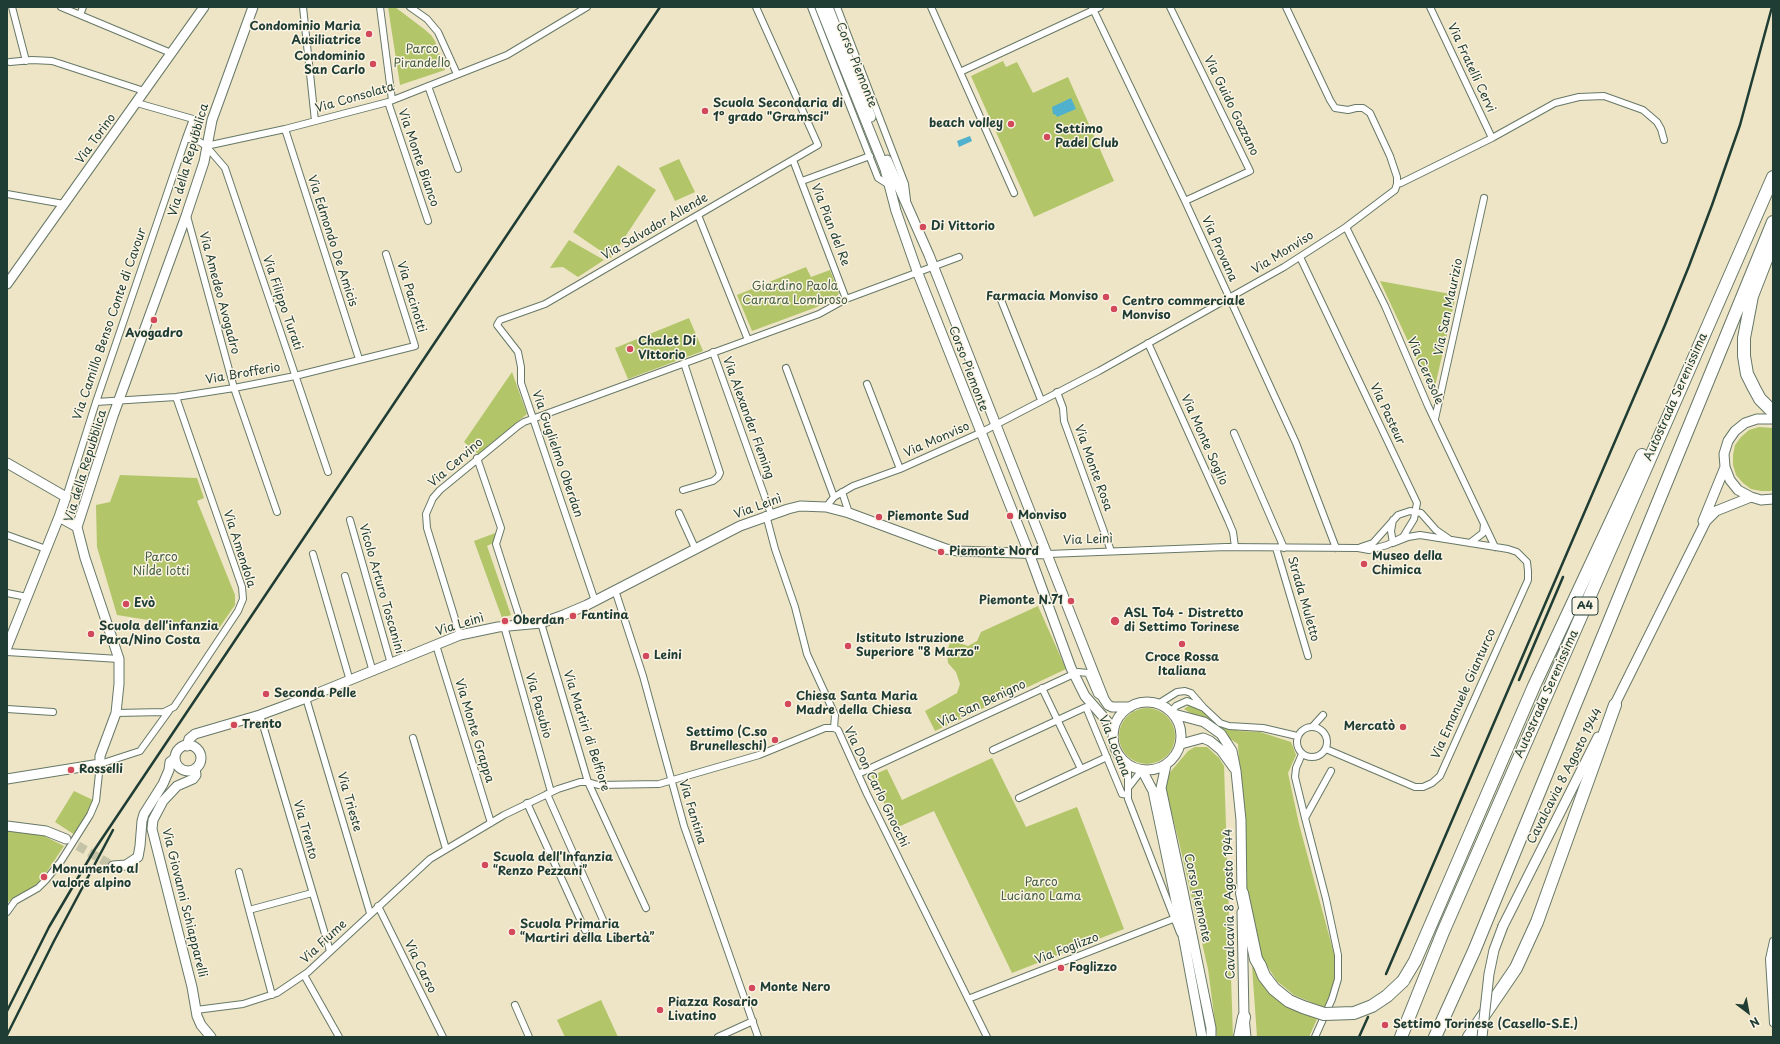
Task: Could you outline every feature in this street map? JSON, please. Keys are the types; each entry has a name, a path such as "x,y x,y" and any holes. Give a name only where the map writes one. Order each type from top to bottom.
{"highway":[{"path":"1242,893 1256,959 1264,976 1274,989 1284,997 1303,1007 1324,1014 1354,1013 1372,1006 1387,996 1403,981 1414,961 1534,686 1773,177"},
{"name":"Autostrada Serenissima","path":"1401,1037 1443,932 1773,177"},
{"name":"Autostrada Serenissima","path":"1435,1037 1474,951 1773,222"},
{"path":"1773,242 1752,296 1744,338 1744,356 1747,374 1754,388 1760,399 1773,412"},
{"path":"1469,1037 1516,968 1537,922 1614,705"},
{"path":"1240,1037 1244,1017"}],"main road":[{"name":"Via Torino","path":"7,284 204,7"},
{"name":"Via della Repubblica","path":"100,764 100,756 116,713 119,684 119,659 84,558 77,526 113,416 120,401 187,215 204,162 212,120 253,7"},
{"name":"Corso Piemonte","path":"820,7 885,169 917,271 1074,673 1085,696 1114,729"},
{"name":"Corso Piemonte","path":"828,7 890,166 933,265 1104,699"},
{"path":"1773,419 1758,419 1745,423 1735,431 1728,441 1724,454 1725,466 1730,480 1738,490 1750,497 1760,500 1773,499"},
{"path":"7,463 66,497"},
{"name":"Cavalcavia 8 Agosto 1944","path":"1482,1037 1489,974 1494,950 1503,926 1698,534 1725,466"},
{"name":"Via Camillo Benso Conte di Cavour","path":"7,647 66,497"},
{"name":"Cavalcavia 8 Agosto 1944","path":"1698,534 1706,521 1716,511 1750,497"},
{"name":"Via Leinì","path":"191,747 199,734 260,715 306,698 373,672 460,635 504,626 541,623 595,601 740,526 769,514 800,506 826,507 849,513 946,548 971,552 1048,554"},
{"path":"59,517 77,526"},
{"path":"1104,699 1108,705 1112,707 1130,707"},
{"path":"1149,702 1158,704 1172,713 1180,728 1181,744 1173,760 1166,765 1150,770 1142,770 1128,764 1120,757 1113,739 1114,729 1123,712 1130,707 1139,703 1149,702"},
{"name":"Cavalcavia 8 Agosto 1944","path":"1172,713 1204,722 1221,734 1232,751 1236,771 1241,820 1243,980 1246,1037"},
{"name":"Cavalcavia 8 Agosto 1944","path":"1181,744 1203,738 1210,740 1221,750 1236,771"},
{"path":"113,866 126,865 138,857 142,821 169,770 170,762 184,766 200,759 199,752 191,747 180,748 184,766"},
{"path":"7,779 100,764"},
{"name":"Corso Piemonte","path":"1166,765 1161,788 1211,1028 1211,1037"},
{"name":"Via Giovanni Schiapparelli","path":"184,766 196,775 193,779 172,789 163,801 153,820 152,829 192,987 196,1010 201,1025 211,1037"},
{"name":"Corso Piemonte","path":"1142,770 1153,791 1184,940 1202,1037"},
{"path":"7,826 46,831 66,839"}],"street":[{"path":"12,7 26,61"},
{"path":"61,7 172,53"},
{"path":"80,15 83,7"},
{"path":"303,7 315,122"},
{"name":"Via Monte Bianco","path":"380,7 390,101 428,221"},
{"path":"410,7 427,19 438,32 457,74"},
{"name":"Via Consolata","path":"206,146 285,130 390,101 507,55 588,7"},
{"name":"Via Salvador Allende","path":"500,320 545,304 818,145 756,7"},
{"path":"811,7 878,178 889,185"},
{"name":"Corso Piemonte","path":"837,7 904,184 910,211"},
{"path":"931,7 1014,193"},
{"name":"Via Guido Gozzano","path":"1170,7 1250,171 1185,201"},
{"path":"1286,7 1335,108 1348,110 1363,108 1370,112 1390,156 1397,184"},
{"name":"Via Fratelli Cervi","path":"1430,7 1492,138"},
{"path":"960,72 1095,8"},
{"name":"Via Provana","path":"1095,8 1296,443 1336,548"},
{"path":"10,62 52,61 144,91"},
{"path":"428,86 458,169"},
{"name":"Via Monviso","path":"826,507 834,497 853,486 900,469 980,433 996,423 1148,343 1300,257 1346,227 1393,192 1397,184 1492,138 1555,103 1579,97 1604,96 1644,110 1657,122 1664,140"},
{"name":"Via Camillo Benso Conte di Cavour","path":"66,497 96,402 193,119 137,103"},
{"name":"Via Edmondo De Amicis","path":"285,130 359,359"},
{"path":"186,138 200,142 206,146"},
{"name":"Via Filippo Turati","path":"206,146 225,168 328,472"},
{"name":"Via Pian del Re","path":"802,181 870,156"},
{"name":"Via Pian del Re","path":"793,160 846,299"},
{"path":"7,194 64,204"},
{"name":"Via San Maurizio","path":"1435,419 1484,198"},
{"name":"Via Amedeo Avogadro","path":"187,215 234,388 277,512"},
{"path":"698,215 748,340"},
{"name":"Via Ceresole","path":"1346,227 1385,306 1435,419 1496,547"},
{"name":"Via Pacinotti","path":"386,254 415,346"},
{"name":"Via Cervino","path":"460,635 427,528 426,514 433,498 440,490 477,458 518,426 533,419 713,352 819,314 846,299 933,265 959,257"},
{"name":"Via Pasteur","path":"1300,257 1418,503 1417,511"},
{"path":"1001,300 1042,400"},
{"name":"Via Guglielmo Oberdan","path":"500,320 497,325 518,352 521,367 521,383 595,601"},
{"name":"Via Monte Soglio","path":"1148,343 1230,526 1235,547"},
{"name":"Via Brofferio","path":"96,402 176,397 234,388 295,376 415,346"},
{"name":"Via Alexander Fleming","path":"713,352 769,514"},
{"path":"683,490 712,481 718,477 720,473 684,363"},
{"path":"786,368 834,497"},
{"name":"Via Monviso","path":"867,384 900,469"},
{"name":"Via Monte Rosa","path":"1057,392 1063,408 1064,421 1111,551"},
{"name":"Via Amendola","path":"169,711 174,707 238,611 243,599 242,587 176,397"},
{"path":"1234,433 1284,548"},
{"path":"477,458 501,528 496,544 522,625"},
{"path":"842,492 849,513"},
{"path":"1358,548 1375,549 1403,537 1417,511"},
{"path":"1358,548 1373,543 1393,520 1404,512 1417,511 1421,513 1441,534 1450,539"},
{"path":"679,513 695,548"},
{"name":"Via Don Carlo Gnocchi","path":"769,514 775,550 795,607 807,654 836,715 834,728 838,730 858,774 987,1037"},
{"name":"Vicolo Arturo Toscanini","path":"350,520 391,664"},
{"path":"1393,520 1391,531 1393,542"},
{"path":"1393,542 1415,536 1450,539 1470,543 1483,534 1484,524"},
{"path":"7,535 46,549"},
{"name":"Via Emanuele Gianturco","path":"1326,749 1415,786 1423,787 1432,783 1440,776 1528,580 1526,562 1522,556 1508,549 1470,543"},
{"name":"Via Leinì","path":"1048,554 1235,547 1358,548"},
{"name":"Strada Muletto","path":"1276,548 1308,656"},
{"path":"313,554 350,681"},
{"path":"345,576 373,672"},
{"name":"Via Fantina","path":"615,590 643,676 684,826 758,1037"},
{"path":"7,593 27,597"},
{"name":"Via Martiri di Belfiore","path":"541,623 588,782 646,908"},
{"name":"Via Pasubio","path":"504,626 549,793 603,920"},
{"name":"Via Monte Grappa","path":"436,645 491,823"},
{"path":"7,652 119,659"},
{"path":"1074,673 1084,671 1088,673 1097,694 1104,699"},
{"name":"Via San Benigno","path":"858,774 1074,673"},
{"path":"1042,688 1081,769"},
{"path":"1158,704 1177,692 1185,691 1191,693 1220,723 1229,726 1263,728 1297,736"},
{"name":"Via Trieste","path":"306,698 370,913"},
{"path":"1172,713 1176,706 1187,701 1204,708"},
{"name":"Via Locana","path":"993,750 1086,707 1122,794 1128,791"},
{"path":"7,708 53,712"},
{"path":"116,713 169,711"},
{"path":"100,764 140,751 169,711"},
{"name":"Via Trento","path":"260,715 330,951"},
{"path":"1313,726 1320,728 1326,735 1327,745 1323,753 1315,757 1310,757 1302,754 1297,746 1297,736 1303,729 1313,726 1323,715 1320,728"},
{"name":"Via Fiume","path":"196,1010 243,1004 272,995 304,975 430,858 491,823 549,793 580,782 588,782 598,785 659,784 759,755 825,728 834,728"},
{"path":"413,738 446,849"},
{"path":"1302,754 1296,768 1295,777 1338,955 1338,979 1332,999 1315,1037"},
{"path":"1019,798 1107,757"},
{"name":"Via della Repubblica","path":"7,912 15,901 38,888 61,862 90,815 96,801 100,764"},
{"path":"1128,764 1128,791 1130,805 1173,919 1184,940"},
{"path":"1128,791 1142,770"},
{"path":"1305,818 1330,772"},
{"path":"528,803 585,930"},
{"path":"239,872 272,995"},
{"path":"249,910 312,893"},
{"name":"Via Carso","path":"378,906 442,1037"},
{"name":"Via Foglizzo","path":"968,999 1173,919"},
{"path":"1773,941 1769,959 1773,1023"},
{"path":"304,975 339,1037"},
{"path":"515,1005 528,1037"},
{"path":"718,1037 753,1021"}],"green space":[{"name":"Parco Pirandello","path":"388,7 395,7 431,35 435,41 445,70 400,85"},
{"name":"Settimo Padel Club","path":"1003,61 1006,67 1017,62 1033,93 1068,77 1114,181 1034,217 971,76"},
{"path":"679,159 695,192 675,201 659,168"},
{"path":"618,165 656,190 611,258 573,232"},
{"path":"569,240 604,260 578,277 563,267 550,268"},
{"name":"Giardino Paola Carrara Lombroso","path":"806,267 811,277 830,270 839,293 837,296 817,307 752,331 737,295"},
{"path":"1380,281 1456,295 1433,395"},
{"path":"689,318 703,351 628,379 615,348"},
{"path":"512,372 527,414 478,454 464,442"},
{"path":"1759,427 1773,428 1773,490 1771,491 1751,489 1736,475 1733,465 1735,445 1749,430"},
{"name":"Parco Nilde Iotti","path":"120,475 197,478 204,498 197,501 235,595 235,605 217,631 117,615 97,547 96,505 110,502"},
{"path":"498,532 493,543 487,546 511,615 502,618 474,541"},
{"path":"1038,606 1066,669 935,731 925,711 957,693 960,684 956,672 948,663 947,651 951,640 968,646 977,641 981,632"},
{"path":"1190,705 1239,731 1260,732 1291,742 1296,755 1288,773 1299,824 1334,954 1335,980 1325,1008 1294,995 1277,981 1262,958 1245,889 1238,744 1184,709"},
{"path":"1147,708 1162,713 1170,721 1175,736 1170,751 1162,759 1147,764 1132,759 1124,751 1119,736 1124,721 1132,713"},
{"path":"1195,747 1207,747 1219,758 1224,766 1233,1037 1217,1037 1208,969 1165,787 1167,776 1188,751"},
{"name":"Parco Luciano Lama","path":"992,758 1026,827 1077,807 1124,929 1012,973 934,811 896,828 871,776 887,769 902,800"},
{"path":"74,791 93,800 75,835 55,822"},
{"path":"7,830 44,836 64,846 38,885 8,902"},
{"path":"1252,966 1281,1003 1317,1019 1309,1037 1257,1037"},
{"path":"601,1000 618,1037 565,1037 557,1020"}],"water":[{"path":"1071,98 1076,109 1057,117 1053,114 1052,107"},
{"path":"970,136 972,141 959,147 957,141"}],"tunnel":[{"path":"66,839 113,866"}],"railway":[{"path":"7,1011 49,927 95,849 660,7"},
{"path":"1386,974 1689,266 1740,125 1772,7"},
{"path":"1519,680 1563,577"},
{"path":"7,1035 54,941 113,830"},
{"path":"1359,1037 1368,1017"}],"place":[{"name":"Condominio Maria Ausiliatrice","path":"369,34"},
{"name":"Condominio San Carlo","path":"373,64"},
{"name":"Scuola Secondaria di 1° grado \"Gramsci\"","path":"705,111"},
{"name":"beach volley","path":"1011,124"},
{"name":"Settimo Padel Club","path":"1047,137"},
{"name":"Di Vittorio","path":"923,227"},
{"name":"Farmacia Monviso","path":"1106,297"},
{"name":"Centro commerciale Monviso","path":"1114,309"},
{"name":"Avogadro","path":"154,320"},
{"name":"Chalet Di VIttorio","path":"630,349"},
{"name":"Monviso","path":"1010,516"},
{"name":"Piemonte Sud","path":"879,517"},
{"name":"Piemonte Nord","path":"941,552"},
{"name":"Museo della Chimica","path":"1364,564"},
{"name":"Piemonte N.71","path":"1071,601"},
{"name":"Evò","path":"126,604"},
{"name":"Fantina","path":"573,616"},
{"name":"Oberdan","path":"505,621"},
{"name":"ASL To4 - Distretto di Settimo Torinese","path":"1115,621"},
{"name":"Scuola dell'infanzia Para/Nino Costa","path":"91,634"},
{"name":"Croce Rossa Italiana","path":"1182,644"},
{"name":"Istituto Istruzione Superiore \"8 Marzo\"","path":"848,646"},
{"name":"Leini","path":"646,656"},
{"name":"Seconda Pelle","path":"266,694"},
{"name":"Chiesa Santa Maria Madre della Chiesa","path":"788,704"},
{"name":"Trento","path":"234,725"},
{"name":"Mercatò","path":"1403,727"},
{"name":"Settimo (C.so Brunelleschi)","path":"775,740"},
{"name":"Rosselli","path":"71,770"},
{"name":"Scuola dell'Infanzia “Renzo Pezzani”","path":"485,865"},
{"name":"Monumento al valore alpino","path":"44,877"},
{"name":"Scuola Primaria “Martiri della Libertà”","path":"512,932"},
{"name":"Foglizzo","path":"1061,968"},
{"name":"Monte Nero","path":"752,988"},
{"name":"Piazza Rosario Livatino","path":"660,1010"},
{"name":"Settimo Torinese (Casello-S.E.)","path":"1385,1025"}]}
